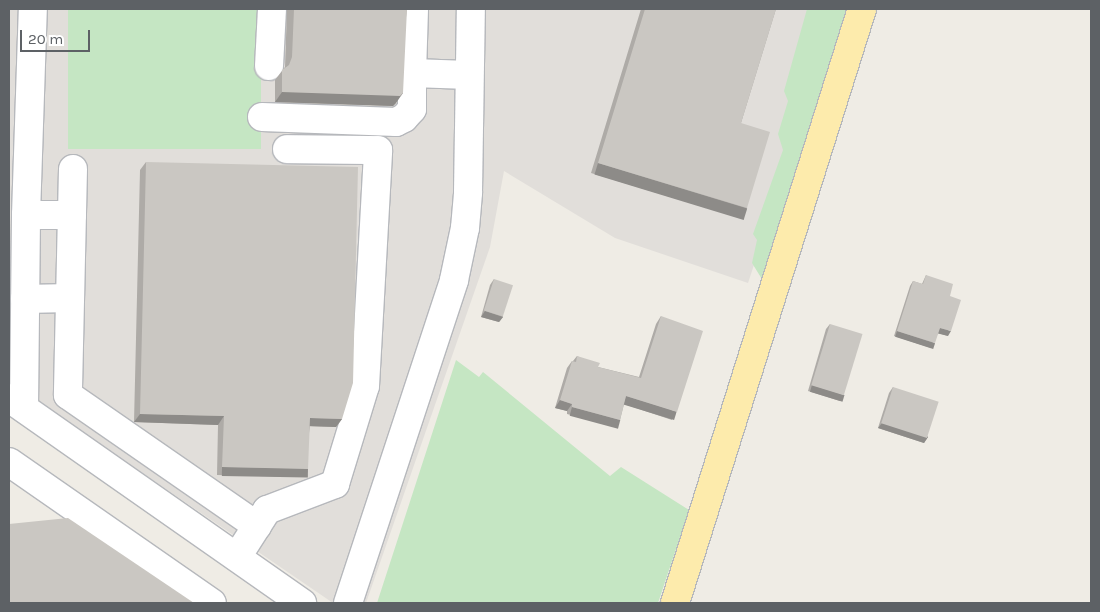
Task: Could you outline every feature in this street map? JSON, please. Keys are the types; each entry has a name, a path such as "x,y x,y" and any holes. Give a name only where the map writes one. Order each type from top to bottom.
{"main road":[{"path":"675,603 862,9"}],"street":[{"path":"33,9 25,299 16,403 302,603"},
{"path":"269,66 272,9"},
{"path":"262,117 396,122 404,118 412,109 414,9"},
{"path":"348,603 454,280 465,228 468,192 471,9"},
{"path":"412,73 469,75"},
{"path":"237,558 267,510 335,484 365,386 378,150 287,149"},
{"path":"73,169 68,395 257,526"},
{"path":"26,215 72,215"},
{"path":"25,299 70,298"},
{"path":"9,462 212,603"}],"shaded area":[{"path":"9,9 839,9 748,283 615,238 504,171 490,247 366,603 333,603 9,382"}],"green space":[{"path":"68,9 261,9 261,149 68,149"},
{"path":"807,9 853,9 765,284 752,263 757,240 753,234 783,150 778,134 788,101 784,91"},
{"path":"456,360 479,377 483,372 610,476 621,467 689,510 658,603 377,603"}],"building":[{"path":"294,9 407,9 403,93 400,96 282,92 282,70 289,65 292,57"},
{"path":"645,9 776,9 741,123 770,132 747,208 598,163"},
{"path":"146,162 358,167 353,383 342,419 310,418 308,469 222,467 224,416 140,414"},
{"path":"926,275 953,284 950,296 961,300 951,331 940,328 935,343 897,331 913,281 923,284"},
{"path":"494,279 513,285 503,317 484,310"},
{"path":"661,316 703,331 677,412 626,396 620,420 572,407 572,404 560,400 572,361 576,362 577,356 600,363 598,367 641,378"},
{"path":"830,324 863,334 844,395 811,385"},
{"path":"893,387 939,402 927,438 881,423"},
{"path":"68,518 194,603 9,603 9,524"}]}
